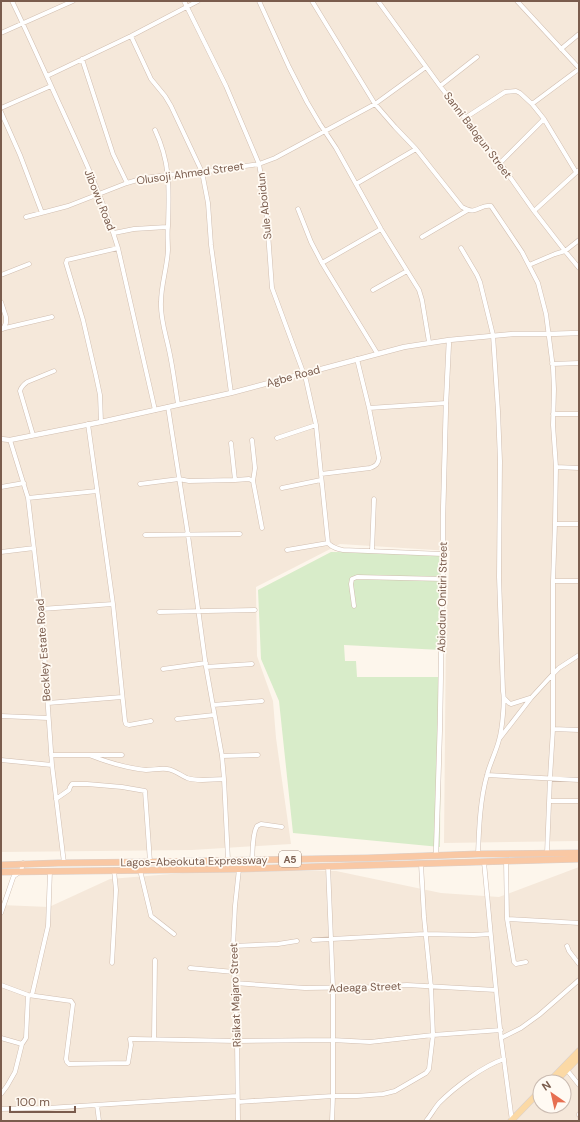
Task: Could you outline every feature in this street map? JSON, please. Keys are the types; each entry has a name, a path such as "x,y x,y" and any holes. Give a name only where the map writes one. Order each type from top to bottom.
{"highway":[{"name":"Lagos-Abeokuta Expressway","path":"1,865 23,863 150,862 579,853"},
{"name":"Lagos-Abeokuta Expressway","path":"1,872 240,869 579,860"}],"main road":[{"path":"557,1074 579,1051"},
{"path":"563,1074 579,1057"},
{"path":"513,1121 532,1100"},
{"path":"513,1121 532,1104"}],"street":[{"name":"Jibowu Road","path":"12,1 99,194 114,233 155,410"},
{"path":"1,33 73,1"},
{"name":"Sule Aboidun","path":"184,1 226,86 259,164 266,205 272,288 304,373 316,425 328,543"},
{"path":"47,76 131,36 198,1"},
{"path":"259,1 310,108 336,148 381,229 419,290 429,342"},
{"path":"312,1 375,104 416,149 462,207 472,211 486,205 491,206 522,252 538,282 546,314 552,364 556,467 556,524 553,581 553,729 547,853"},
{"name":"Sanni Balogun Street","path":"378,1 564,251 579,268"},
{"path":"517,1 579,69 532,104"},
{"path":"561,49 579,34"},
{"path":"131,36 151,79 171,106 202,172 208,202 211,245 231,393"},
{"path":"440,86 477,57"},
{"path":"82,59 113,154 127,183"},
{"name":"Olusoji Ahmed Street","path":"26,217 68,206 144,178 259,164 275,158 375,104 426,67"},
{"path":"1,108 51,86"},
{"path":"465,118 505,92 516,91 532,104 578,171 534,210"},
{"path":"1,112 42,213"},
{"path":"500,163 544,120"},
{"path":"155,130 166,160 168,175 168,251 161,301 161,312 178,404"},
{"path":"356,184 416,149"},
{"path":"298,209 310,242 378,353"},
{"path":"422,237 468,210"},
{"path":"114,233 134,229 168,227"},
{"path":"322,263 381,229"},
{"path":"529,265 564,251 579,240"},
{"path":"101,422 100,395 96,376 83,320 66,263 67,260 118,248"},
{"path":"461,248 480,282 493,336 500,461 499,577 504,698 500,738 487,775 482,800 478,854"},
{"path":"1,275 29,264"},
{"path":"374,290 407,271"},
{"path":"1,302 6,317 6,323 2,329"},
{"path":"2,329 52,317"},
{"name":"Agbe Road","path":"10,440 101,422 231,393 378,353 429,342 513,334 579,333"},
{"name":"Abiodun Onitiri Street","path":"436,855 443,579 443,516 449,340"},
{"path":"321,474 370,468 375,467 378,464 379,458 369,408 357,359"},
{"path":"552,364 579,363"},
{"path":"33,435 20,391 27,382 54,371"},
{"path":"369,408 446,403"},
{"path":"168,407 180,479 212,705 222,756 228,860"},
{"path":"554,414 579,414"},
{"path":"88,424 113,604 125,721 126,724 130,725 152,721"},
{"path":"277,438 316,425"},
{"path":"1,438 10,440"},
{"name":"Beckley Estate Road","path":"10,440 28,498 41,609 51,755 64,863"},
{"path":"252,440 255,471 253,481 262,528"},
{"path":"231,443 235,480"},
{"path":"556,467 579,468"},
{"path":"140,484 180,479 188,481 253,481"},
{"path":"282,488 322,480"},
{"path":"1,487 24,483"},
{"path":"28,498 97,491"},
{"path":"372,551 374,499"},
{"path":"556,524 579,524"},
{"path":"145,535 240,534"},
{"path":"287,550 328,543 337,549 443,554"},
{"path":"1,552 34,548"},
{"path":"354,606 351,584 352,579 357,577 443,579"},
{"path":"553,581 579,581"},
{"path":"41,609 113,604"},
{"path":"159,612 255,610"},
{"path":"500,738 531,698 553,674 559,668 579,655"},
{"path":"163,668 252,664"},
{"path":"48,703 122,697"},
{"path":"504,698 512,704 531,698"},
{"path":"212,705 262,701"},
{"path":"177,719 214,715"},
{"path":"1,716 48,718"},
{"path":"553,729 579,730"},
{"path":"51,755 122,755"},
{"path":"89,755 114,764 146,770 155,770 159,768 169,769 184,777 193,779 224,779"},
{"path":"222,756 258,755"},
{"path":"1,760 52,765"},
{"path":"487,775 579,780"},
{"path":"56,799 69,790 72,784 122,787 145,791 150,862"},
{"path":"550,801 579,801"},
{"path":"252,860 254,834 257,826 261,824 282,827"},
{"path":"506,861 507,919 514,962 516,964 526,962"},
{"path":"484,862 501,1038 513,1121"},
{"path":"1,913 13,878 21,871 23,863"},
{"path":"238,1102 383,1094 395,1091 429,1070 432,1035 431,987 425,934 421,864"},
{"path":"328,866 333,988 332,1121"},
{"name":"Risikat Majaro Street","path":"238,1121 237,1041 233,946 235,906 240,869"},
{"path":"112,963 116,896 114,870"},
{"path":"140,870 151,916 174,934"},
{"path":"1,1094 15,1072 22,1044 26,1038 30,995 48,926 50,871"},
{"path":"507,919 579,923"},
{"path":"313,940 425,934 490,934"},
{"path":"233,946 297,941"},
{"path":"567,946 579,964"},
{"path":"154,1039 155,960"},
{"path":"190,968 234,972"},
{"path":"501,1038 521,1028 539,1015 579,980"},
{"name":"Adeaga Street","path":"234,983 305,988 371,988 406,985 496,990"},
{"path":"1,985 30,995 71,1001 73,1004 66,1059 69,1064 128,1063 131,1045 130,1039 237,1041 332,1040 370,1042 432,1035 501,1030"},
{"path":"1,1038 22,1044"},
{"path":"426,1121 437,1106 448,1095 485,1067 504,1059"},
{"path":"567,1070 579,1085"},
{"path":"1,1109 97,1105 237,1096"},
{"path":"97,1105 99,1121"}],"shaded area":[{"path":"1,1 579,1 579,841 444,843 446,627 450,551 340,544 256,587 257,656 273,701 276,738 291,844 192,850 1,852"},
{"path":"579,867 579,1121 1,1121 1,905 49,907 110,879 220,870 336,871 441,893 499,897"}],"green space":[{"path":"331,552 441,553 441,650 344,645 345,661 356,661 357,677 441,677 440,847 293,833 279,701 261,659 258,590"}]}
